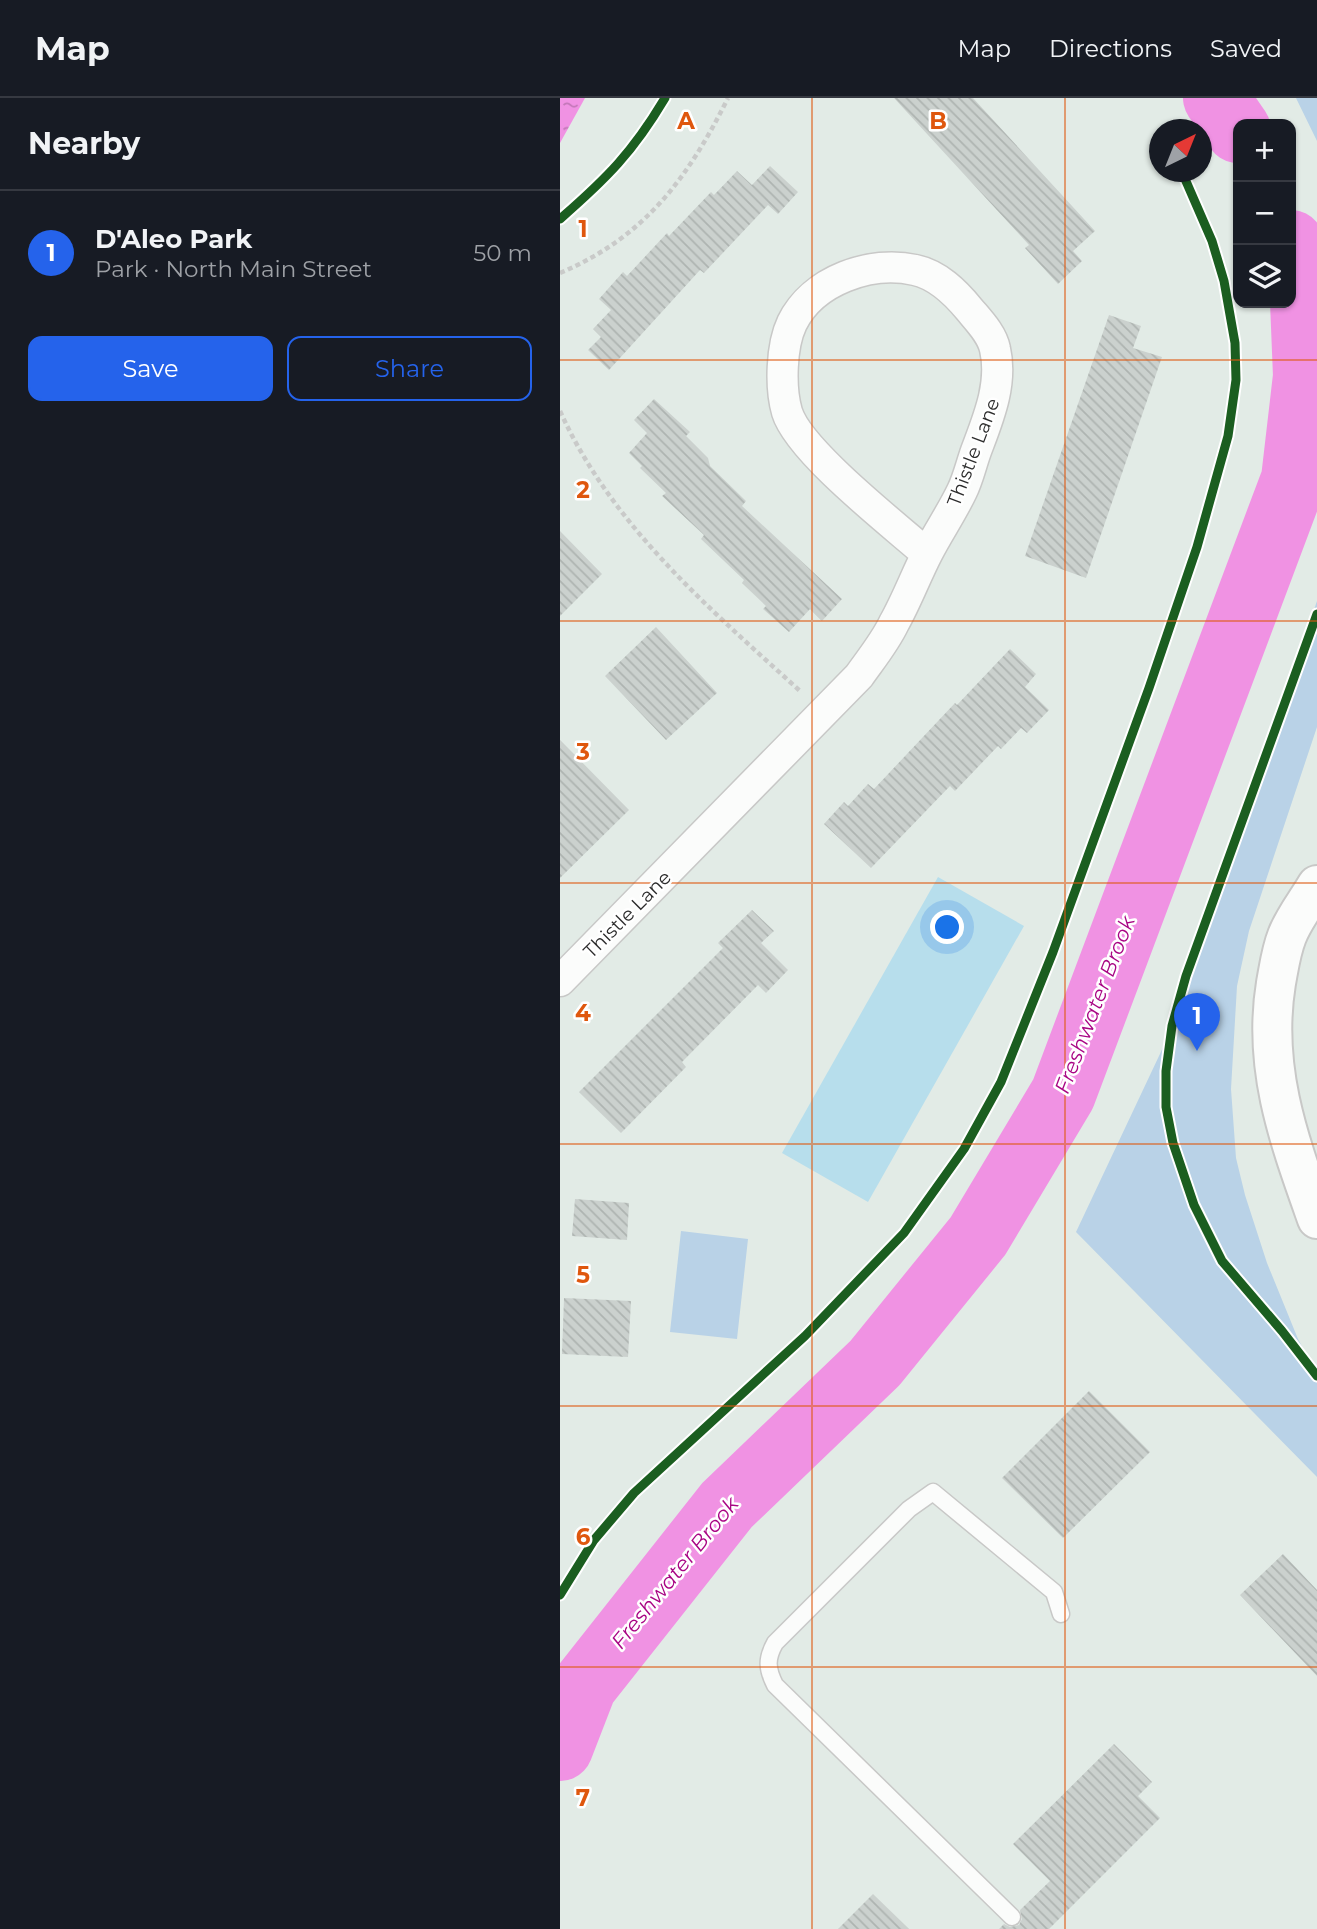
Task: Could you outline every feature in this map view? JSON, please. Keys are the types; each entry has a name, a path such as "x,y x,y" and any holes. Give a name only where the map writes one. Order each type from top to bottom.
{"street":[{"name":"Thistle Lane","path":"560,981 859,676 894,625 927,554 963,489 996,393 995,347 985,328 957,294 940,280 917,270 890,267 865,270 842,278 819,291 792,324 783,365 783,393 787,413 799,434 842,480 927,554"},
{"path":"1317,885 1288,934 1281,955 1274,997 1272,1041 1276,1088 1288,1139 1317,1219"}],"lane":[{"path":"1012,1917 775,1685 768,1670 768,1654 775,1643 909,1509 933,1492 1054,1592 1061,1614"}],"path":[{"path":"560,274 584,262 646,220 690,169 728,98"},
{"path":"560,411 584,459 638,534 712,610 809,698"}],"shaded area":[{"path":"1296,98 1317,98 1317,141"},
{"path":"1317,601 1317,727 1249,931 1237,986 1231,1089 1236,1158 1245,1195 1267,1263 1298,1339 1317,1374 1317,1477 1076,1232 1167,1039"},
{"path":"938,877 1024,926 868,1202 782,1153"},
{"path":"681,1231 748,1239 737,1339 670,1332"}],"water":[{"path":"560,98 585,98 560,143"}],"building":[{"path":"894,98 973,98 1095,231 1073,251 1082,261 1058,284 1025,248 1029,245"},
{"path":"770,166 798,192 778,214 768,205 704,273 700,270 609,370 588,350 601,337 593,329 611,310 599,299 623,272 627,276 667,233 669,236 711,192 714,195 737,171 752,185"},
{"path":"1109,315 1141,326 1133,348 1162,357 1086,578 1025,556"},
{"path":"654,399 690,432 686,436 708,458 710,466 746,501 742,506 842,599 822,621 810,609 789,632 763,609 766,606 742,583 744,580 701,539 704,535 662,496 666,493 640,468 642,466 629,453 647,433 634,420"},
{"path":"560,531 602,574 560,616"},
{"path":"656,627 717,693 666,740 605,676"},
{"path":"1010,649 1036,674 1025,687 1049,710 1027,733 1021,728 1001,749 998,746 955,791 950,786 871,868 824,824 844,802 848,806 868,784 874,789"},
{"path":"560,740 629,810 560,878"},
{"path":"752,910 774,931 761,943 788,970 766,993 758,985 682,1062 686,1067 621,1133 579,1092 723,948 718,943"},
{"path":"575,1199 629,1203 627,1240 572,1236"},
{"path":"564,1298 631,1301 628,1357 562,1354"},
{"path":"1089,1391 1150,1452 1063,1538 1002,1478"},
{"path":"1283,1554 1317,1590 1317,1676 1240,1595"},
{"path":"1114,1744 1152,1782 1138,1796 1160,1818 1049,1929 999,1929 1004,1924 1010,1927 1019,1925 1022,1919 1020,1910 1050,1881 1013,1844"},
{"path":"873,1894 909,1929 838,1929"}],"waterway":[{"name":"Freshwater Brook","path":"1216,98 1233,123"},
{"name":"Freshwater Brook","path":"560,1748 584,1686 727,1505 875,1363 978,1236 1063,1094 1294,479 1306,376 1302,277 1292,245"}],"cycle path":[{"path":"560,219 618,163 642,134 665,98"},
{"path":"560,1595 594,1540 634,1493 805,1336 904,1233 964,1149 1001,1082 1053,952 1149,688 1197,547 1228,436 1236,380 1235,343 1224,281 1212,241 1186,182"},
{"path":"1317,614 1186,976 1172,1026 1166,1071 1166,1107 1173,1143 1194,1205 1222,1261 1317,1376"}],"place":[{"name":"D'Aleo Park","path":"1197,1051"}]}
